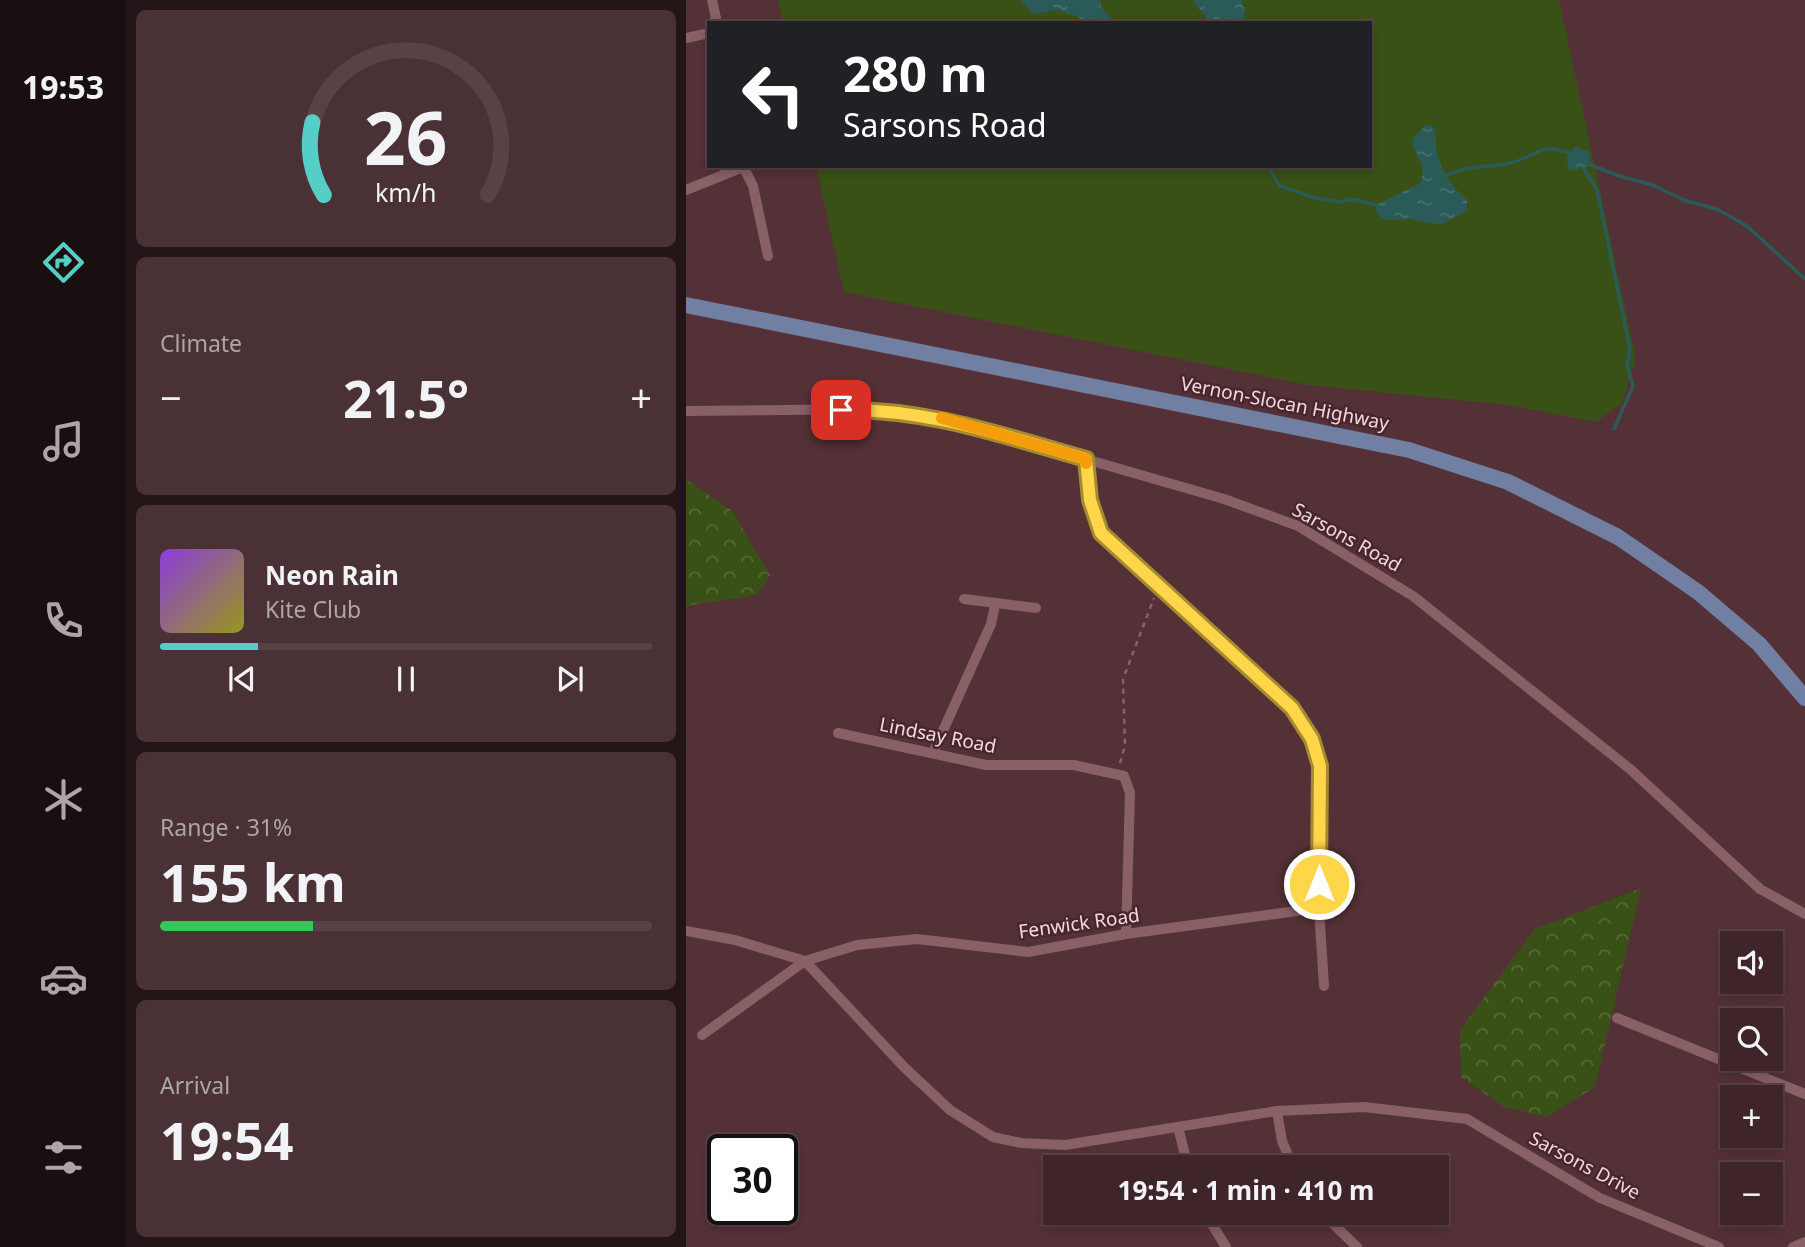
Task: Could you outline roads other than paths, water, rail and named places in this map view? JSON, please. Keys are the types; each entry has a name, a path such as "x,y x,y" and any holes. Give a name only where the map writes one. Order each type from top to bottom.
{"main road":[{"name":"Vernon-Slocan Highway","path":"686,305 1409,450 1508,482 1618,537 1698,592 1759,644 1805,698"}],"street":[{"path":"712,0 716,18 714,21"},
{"path":"686,38 707,33"},
{"path":"686,190 741,168"},
{"path":"744,168 753,187 768,256"},
{"name":"Sarsons Road","path":"686,411 885,409 940,417 1224,499 1285,521 1353,557 1413,596 1630,769 1759,889 1805,914"},
{"path":"1086,459 1090,500 1101,533 1292,708 1312,739 1320,766 1319,908 1324,986"},
{"path":"964,599 995,605 1036,608"},
{"path":"933,753 991,624 995,605"},
{"name":"Lindsay Road","path":"838,733 986,765 1074,765 1124,776 1130,793 1126,934"},
{"name":"Fenwick Road","path":"702,1035 805,961 857,945 917,939 1028,952 1126,934 1319,908"},
{"path":"686,931 735,940 805,961"},
{"name":"Sarsons Drive","path":"805,961 905,1068 950,1110 993,1137 1021,1143 1065,1145 1277,1111 1364,1107 1436,1118 1467,1119 1600,1198 1719,1247"},
{"path":"1617,1018 1805,1094"},
{"path":"1277,1111 1282,1141 1288,1155"},
{"path":"1178,1127 1185,1155"},
{"path":"1212,1225 1226,1247"},
{"path":"1334,1225 1357,1247"},
{"path":"1793,1247 1805,1242"}],"water":[{"path":"1020,0 1100,0 1101,6 1112,21 1081,21 1079,17 1057,10 1034,14"},
{"path":"1193,0 1241,0 1245,10 1244,21 1209,21"},
{"path":"1426,125 1434,127 1440,163 1451,183 1467,200 1467,211 1440,225 1411,219 1386,220 1377,214 1376,205 1421,183 1421,163 1412,139"},
{"path":"1575,146 1589,152 1591,165 1568,170 1567,157"}],"waterway":[{"path":"1445,176 1471,168 1511,163 1544,149 1569,153"},
{"path":"1591,165 1653,185 1686,201 1717,209 1747,226 1805,279"},
{"path":"1268,168 1280,186 1315,198 1341,202 1351,199 1376,205"},
{"path":"1584,169 1597,190 1630,349 1627,366 1633,386 1614,429"}]}
